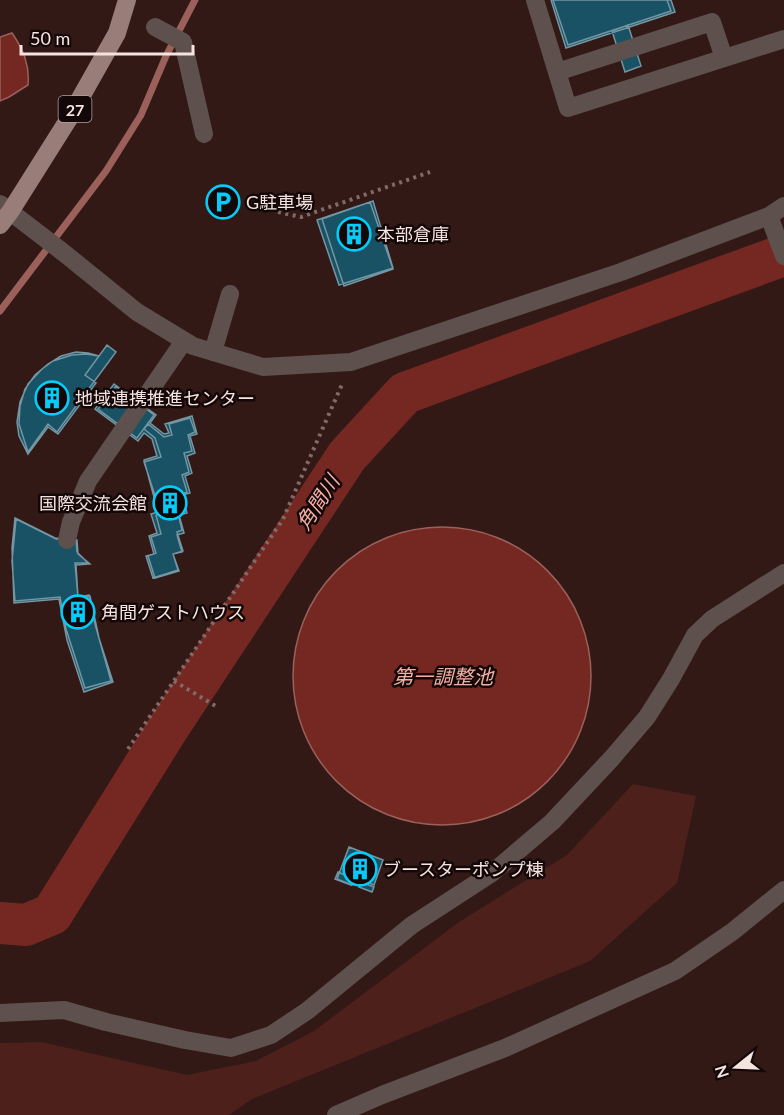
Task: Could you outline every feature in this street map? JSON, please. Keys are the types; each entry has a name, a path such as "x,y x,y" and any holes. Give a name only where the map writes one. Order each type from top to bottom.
{"main road":[{"name":"27","path":"3,214 69,120 117,33 127,0"}],"street":[{"path":"535,0 568,108 784,39"},
{"path":"557,72 712,22 724,58"},
{"path":"158,28 183,42 204,134"},
{"path":"3,214 43,237 136,312 184,341 193,346 263,367 351,362 621,272 776,211 781,250"},
{"path":"213,352 230,294"},
{"path":"67,540 71,522 88,481 184,341"},
{"path":"0,1013 64,1010 185,1040 231,1048 271,1035 307,1011 412,925 492,873 552,822 647,717 695,635 711,619 784,573"},
{"path":"336,1115 505,1048 675,971 732,932 784,890"}],"path":[{"path":"278,212 301,218 430,172"},
{"path":"128,749 283,519 351,362"},
{"path":"175,681 219,708"}],"shaded area":[{"path":"633,784 696,796 677,883 590,961 252,1099 229,1115 0,1115 0,1043 41,1042 187,1075 256,1061 314,1031 459,922 567,855"}],"water":[{"path":"12,33 25,58 28,85 0,101 0,37"},
{"name":"第一調整池","path":"427,527 457,527 485,533 512,544 548,570 566,593 580,619 589,647 591,676 589,705 580,733 566,759 548,782 512,808 485,819 457,825 427,825 399,819 372,808 336,782 327,771 310,746 299,719 293,691 293,661 299,633 310,606 336,570 347,561 372,544 399,533"}],"building":[{"path":"551,0 671,0 675,12 566,48"},
{"path":"553,0 667,0 671,11 568,45"},
{"path":"628,25 641,66 625,72 612,31"},
{"name":"本部倉庫","path":"373,201 393,268 339,285 317,220"},
{"name":"本部倉庫","path":"370,202 393,269 344,286 322,219"},
{"name":"地域連携推進センター","path":"107,345 116,352 57,432 48,424 28,452 19,424 20,406 25,389 35,375 61,356 76,352 99,356"},
{"name":"地域連携推進センター","path":"72,355 99,356 85,375 96,383 58,434 48,427 28,454 19,436 17,422 20,402 28,384 53,361"},
{"name":"国際交流会館","path":"114,384 156,415 150,423 164,434 169,433 165,424 192,416 197,434 190,436 195,453 187,456 192,473 185,476 190,493 182,495 187,513 179,515 184,533 177,535 182,552 173,554 178,570 153,578 146,556 154,554 149,536 157,533 151,514 158,512 144,460 157,456 152,439 144,433 138,441 95,409"},
{"path":"116,386 154,415 137,438 98,409"},
{"name":"国際交流会館","path":"190,418 195,432 188,435 192,451 184,453 189,472 182,475 187,492 179,495 184,511 178,513 182,530 177,532 183,551 173,554 179,571 155,578 148,556 156,553 151,537 161,534 156,515 161,514 144,462 161,457 155,438 144,429 148,424 164,437 172,435 169,424"},
{"name":"角間ゲストハウス","path":"15,518 55,538 77,540 78,554 90,564 76,565 78,597 90,596 99,638 113,682 84,692 67,640 59,599 14,603 12,548"},
{"name":"角間ゲストハウス","path":"16,519 56,539 76,540 77,552 88,563 75,563 78,597 89,595 111,681 85,688 66,629 60,597 15,601 12,561"},
{"name":"ブースターポンプ棟","path":"349,847 383,860 374,885 355,877 352,885 337,879"},
{"path":"338,872 354,879 351,885 335,879"},
{"path":"361,882 374,887 372,892 359,887"}],"waterway":[{"path":"0,311 106,171 141,115 166,56 195,0"},
{"name":"角間川","path":"0,923 26,925 52,914 168,728 347,456 405,393 784,255"}],"place":[{"name":"G駐車場","path":"223,202"},
{"name":"本部倉庫","path":"354,234"},
{"name":"地域連携推進センター","path":"52,398"},
{"name":"国際交流会館","path":"170,503"},
{"name":"角間ゲストハウス","path":"78,612"},
{"name":"ブースターポンプ棟","path":"360,869"}]}
